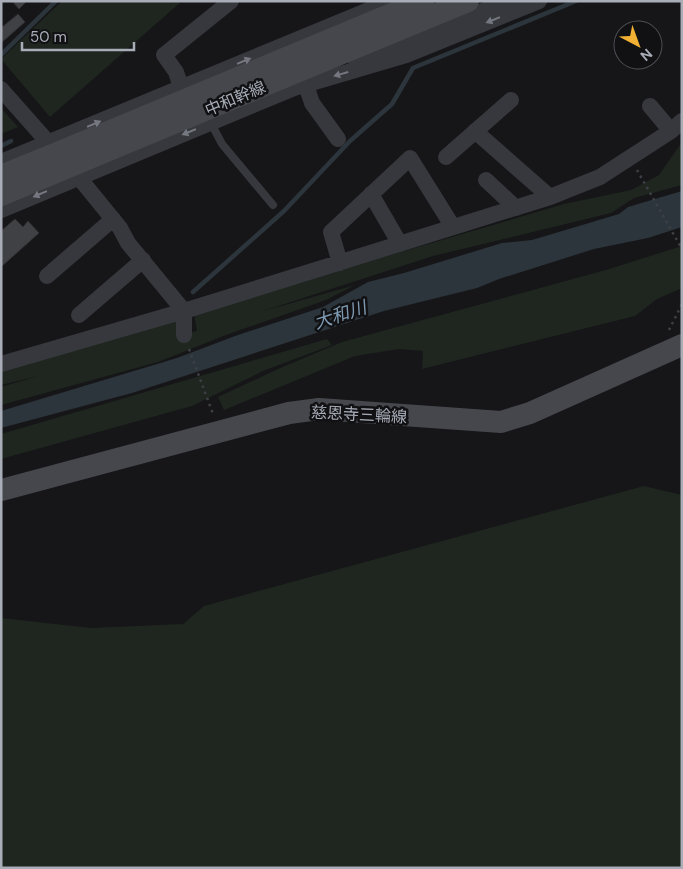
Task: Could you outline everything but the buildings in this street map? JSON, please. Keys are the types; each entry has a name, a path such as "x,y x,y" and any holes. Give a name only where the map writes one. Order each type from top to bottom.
{"main road":[{"name":"中和幹線","path":"1,176 303,78 468,1"},
{"name":"中和幹線","path":"1,195 108,141 421,2"},
{"name":"慈恩寺三輪線","path":"1,490 288,413 319,409 501,422 530,413 682,345"}],"street":[{"path":"181,86 176,72 164,55 231,1"},
{"path":"1,162 367,6 386,1"},
{"path":"1,210 294,88 303,78 413,39 506,1"},
{"path":"303,78 406,55 539,1"},
{"path":"303,78 312,103 338,139"},
{"path":"1,89 79,177 120,228 128,243 184,311 184,335"},
{"path":"446,157 511,100"},
{"path":"1,364 184,311 550,197 600,177 676,126 650,106"},
{"path":"475,131 550,197"},
{"path":"340,263 331,232 410,158 453,227"},
{"path":"486,180 516,208"},
{"path":"371,194 400,244"},
{"path":"47,276 113,219"},
{"path":"79,315 143,260"}],"lane":[{"path":"211,123 222,144 273,205"}],"path":[{"path":"640,175 682,249"},
{"path":"184,335 216,421"}],"shaded area":[{"path":"62,1 182,1 50,117 1,59"},
{"path":"1,108 18,127 1,134"},
{"path":"682,142 682,185 634,198 611,213 433,256 260,312 355,285 326,300 226,335 158,362 1,405 1,387 38,376 1,385 1,367 185,315 184,334 197,331 194,313 564,204 631,190 659,175"},
{"path":"682,246 682,288 657,299 635,316 422,369 423,351 399,349 355,356 224,410 218,397 342,342 606,270"},
{"path":"327,339 332,345 263,371 192,406 1,459 1,434"},
{"path":"644,486 682,495 682,868 1,868 1,618 91,628 183,624 204,606"}],"water":[{"name":"大和川","path":"682,191 682,227 648,238 594,249 499,279 477,288 384,311 132,393 1,428 1,411 177,358 235,336 323,307 368,282 502,243 532,240 619,214 628,207"}],"waterway":[{"path":"1,55 56,1"},
{"path":"193,292 284,211 350,141 392,104 413,68 576,1"},
{"path":"1,146 11,141"}]}
